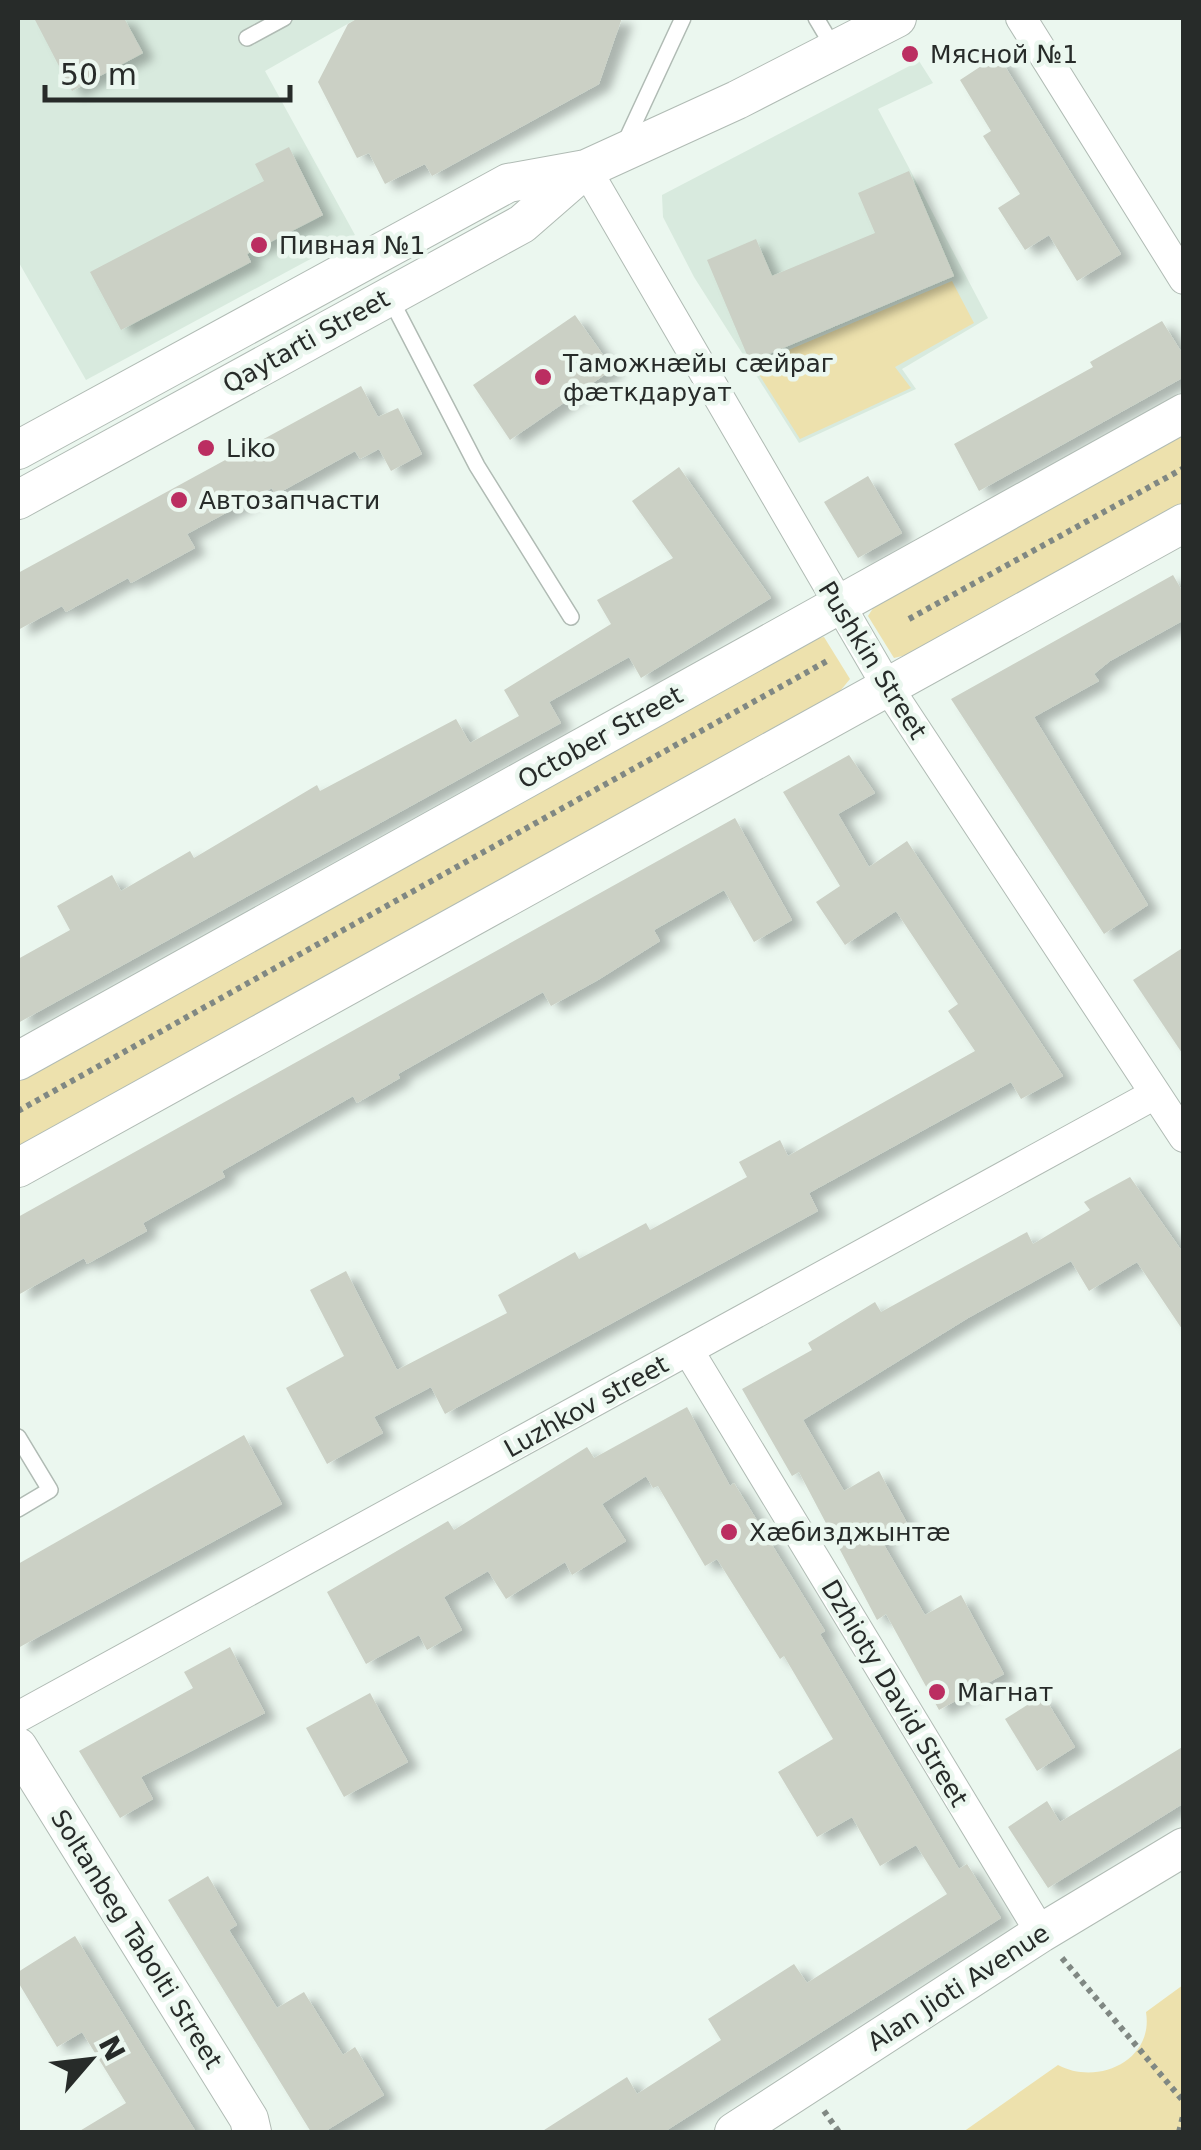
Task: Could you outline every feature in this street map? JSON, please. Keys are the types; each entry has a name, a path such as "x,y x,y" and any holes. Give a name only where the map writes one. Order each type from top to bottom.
{"street":[{"path":"1020,18 1184,279"},
{"name":"Qaytarti Street","path":"18,450 508,183 586,169 825,34 884,20"},
{"name":"Qaytarti Street","path":"18,500 522,224 586,169"},
{"name":"Pushkin Street","path":"586,169 838,605 870,695 1184,1137"},
{"name":"October Street","path":"18,1062 1184,413"},
{"path":"18,1168 1184,522"},
{"name":"Luzhkov street","path":"18,1718 1155,1094"},
{"name":"Dzhioty David Street","path":"688,1350 1040,1933"},
{"name":"Soltanbeg Tabolti Street","path":"18,1747 248,2119 252,2132"},
{"name":"Alan Jioti Avenue","path":"734,2132 1040,1933 1184,1846"}],"lane":[{"path":"247,38 284,18"},
{"path":"620,153 682,18"},
{"path":"389,296 477,466 571,617"},
{"path":"18,1437 50,1490 18,1508"}],"path":[{"path":"909,619 1184,468"},
{"path":"890,576 909,619 935,660"},
{"path":"799,626 827,661 870,695"},
{"path":"18,1111 827,661"},
{"path":"1040,1933 1184,2102"},
{"path":"1179,2132 1184,2112"}],"shaded area":[{"path":"18,18 358,18 265,71 355,235 86,380 18,261"},
{"path":"919,61 933,83 878,109 988,318 902,369 916,389 799,443 694,277 663,217 662,195"},
{"path":"952,281 974,323 895,367 911,388 800,439 753,365"},
{"path":"1183,433 1183,506 914,653 894,658 868,616 879,599"},
{"path":"824,637 850,679 836,696 18,1153 18,1076 807,640"},
{"path":"1183,1985 1183,2132 963,2132 1058,2065 1089,2072 1120,2065 1141,2044 1146,2012"}],"building":[{"path":"34,18 124,18 143,53 72,91"},
{"path":"358,18 622,18 599,84 432,176 425,164 385,184 369,153 357,158 318,82 348,24"},
{"path":"998,55 1121,254 1077,281 1049,235 1025,250 998,208 1020,194 983,136 991,131 960,80"},
{"path":"289,147 323,215 247,254 251,262 121,330 90,272 264,181 255,164"},
{"path":"909,171 954,276 750,362 707,260 756,239 772,276 875,233 858,193"},
{"name":"Таможнæйы сæйраг фæткдаруат","path":"575,315 613,369 510,440 473,385"},
{"path":"1162,321 1184,356 1184,377 979,491 954,444 1093,367 1090,362"},
{"path":"361,386 378,417 398,408 422,454 391,471 379,449 360,459 355,451 275,495 272,488 187,534 195,548 131,583 128,578 66,612 62,606 18,630 18,573"},
{"path":"679,467 771,598 641,678 629,657 549,702 561,723 18,1023 18,959 70,930 57,906 112,875 121,891 190,851 194,858 317,785 320,791 456,719 470,743 519,716 504,690 611,624 597,600 673,558 632,501"},
{"path":"868,476 902,533 858,558 824,502"},
{"path":"1173,575 1184,594 1184,620 1110,661 1094,674 1099,681 1034,717 1148,905 1104,934 951,699"},
{"path":"849,755 875,793 838,814 869,867 907,841 1063,1076 1021,1099 1011,1082 809,1193 818,1211 445,1414 431,1387 374,1417 383,1433 327,1464 286,1388 344,1356 310,1290 346,1271 397,1370 507,1313 498,1295 575,1252 579,1259 646,1223 650,1230 747,1177 739,1162 780,1140 788,1156 975,1051 948,1011 958,1004 896,911 845,945 816,902 840,886 783,792"},
{"path":"735,818 792,920 754,942 724,890 654,930 660,941 598,980 551,1006 543,992 398,1074 400,1078 357,1103 353,1096 222,1171 225,1177 143,1223 147,1231 87,1264 84,1258 18,1295 18,1217"},
{"path":"1184,947 1184,1056 1133,980"},
{"path":"1130,1177 1184,1254 1184,1332 1137,1262 1089,1291 1071,1261 968,1318 803,1420 844,1491 879,1471 907,1523 880,1538 925,1615 961,1595 1004,1674 939,1710 886,1614 877,1620 799,1472 792,1476 742,1389 812,1350 808,1343 875,1302 881,1312 1027,1232 1033,1244 1090,1210 1084,1202"},
{"path":"687,1407 730,1486 734,1483 825,1631 820,1634 959,1869 967,1864 1001,1918 664,2132 541,2132 627,2077 637,2094 721,2040 708,2019 794,1964 807,1983 947,1894 916,1845 880,1866 852,1817 817,1837 778,1772 833,1739 784,1656 780,1659 717,1559 705,1566 658,1486 653,1488 646,1476 602,1504 626,1541 572,1575 565,1562 506,1599 488,1571 444,1597 462,1630 427,1650 419,1635 366,1664 327,1592 448,1521 454,1530 587,1447 594,1458"},
{"path":"244,1435 282,1504 18,1648 18,1564"},
{"path":"230,1647 265,1713 141,1777 153,1799 120,1818 79,1751 193,1688 184,1672"},
{"path":"370,1693 408,1762 344,1797 306,1728"},
{"path":"1043,1695 1075,1747 1037,1771 1005,1719"},
{"path":"1184,1746 1184,1803 1048,1888 1008,1827 1047,1801 1060,1822"},
{"path":"208,1876 237,1925 229,1930 277,2008 304,1992 343,2055 355,2047 384,2095 324,2132 311,2132 168,1900"},
{"path":"75,1936 196,2132 78,2132 126,2103 82,2032 57,2047 18,1982 18,1972"}],"place":[{"name":"Мясной №1","path":"910,54"},
{"name":"Пивная №1","path":"259,245"},
{"name":"Таможнæйы сæйраг фæткдаруат","path":"543,377"},
{"name":"Liko","path":"206,448"},
{"name":"Автозапчасти","path":"179,500"},
{"name":"Хæбизджынтæ","path":"729,1532"},
{"name":"Магнат","path":"937,1692"}]}
